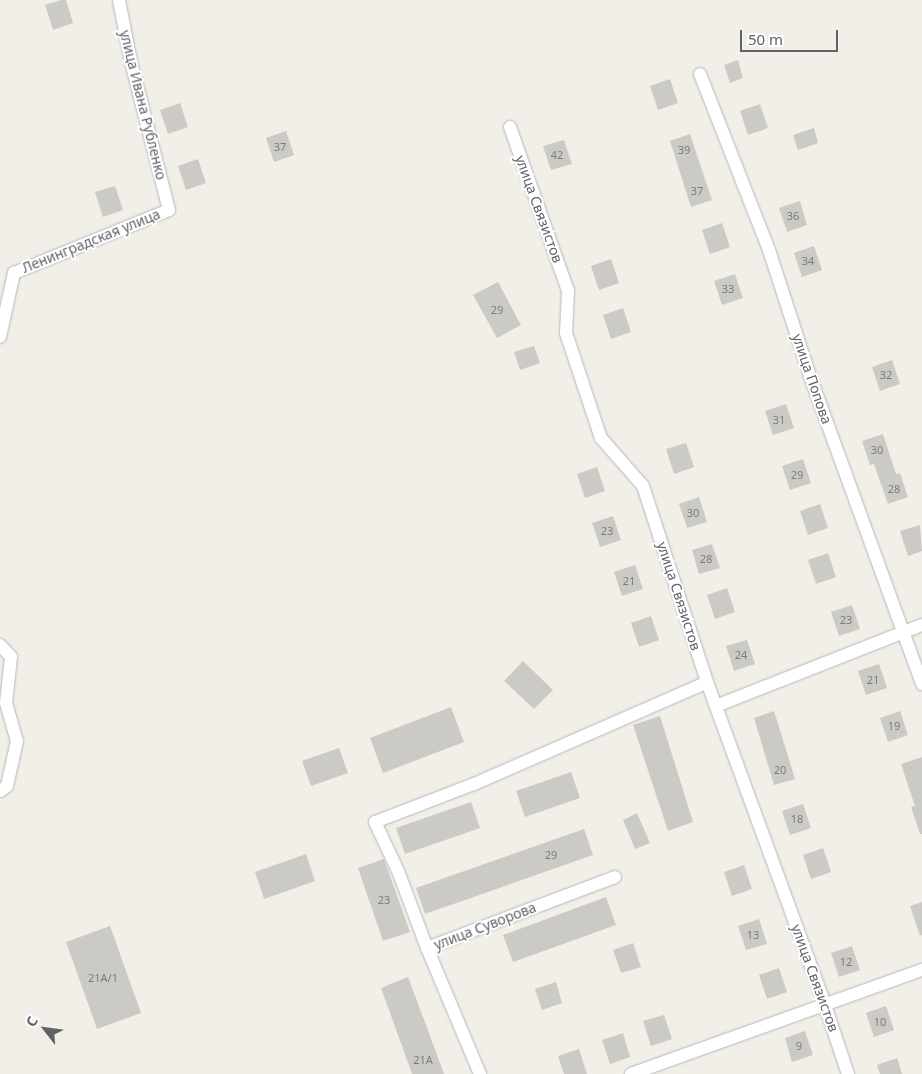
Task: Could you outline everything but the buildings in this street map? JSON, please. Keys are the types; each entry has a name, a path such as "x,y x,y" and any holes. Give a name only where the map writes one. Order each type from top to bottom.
{"street":[{"name":"улица Ивана Рубленко","path":"119,0 131,62 169,210"},
{"name":"улица Попова","path":"700,74 769,250 810,376 922,684"},
{"name":"улица Связистов","path":"510,127 568,291 566,333 600,438 643,486 707,682 825,1005 848,1074"},
{"name":"Ленинградская улица","path":"0,337 14,273 169,210"},
{"path":"716,706 922,625"},
{"path":"0,645 11,657 6,703 17,741 7,786 0,792"},
{"path":"427,948 398,871 375,822 474,784 707,682"},
{"name":"улица Суворова","path":"480,1074 427,948 615,877"},
{"path":"631,1074 922,970"}]}
